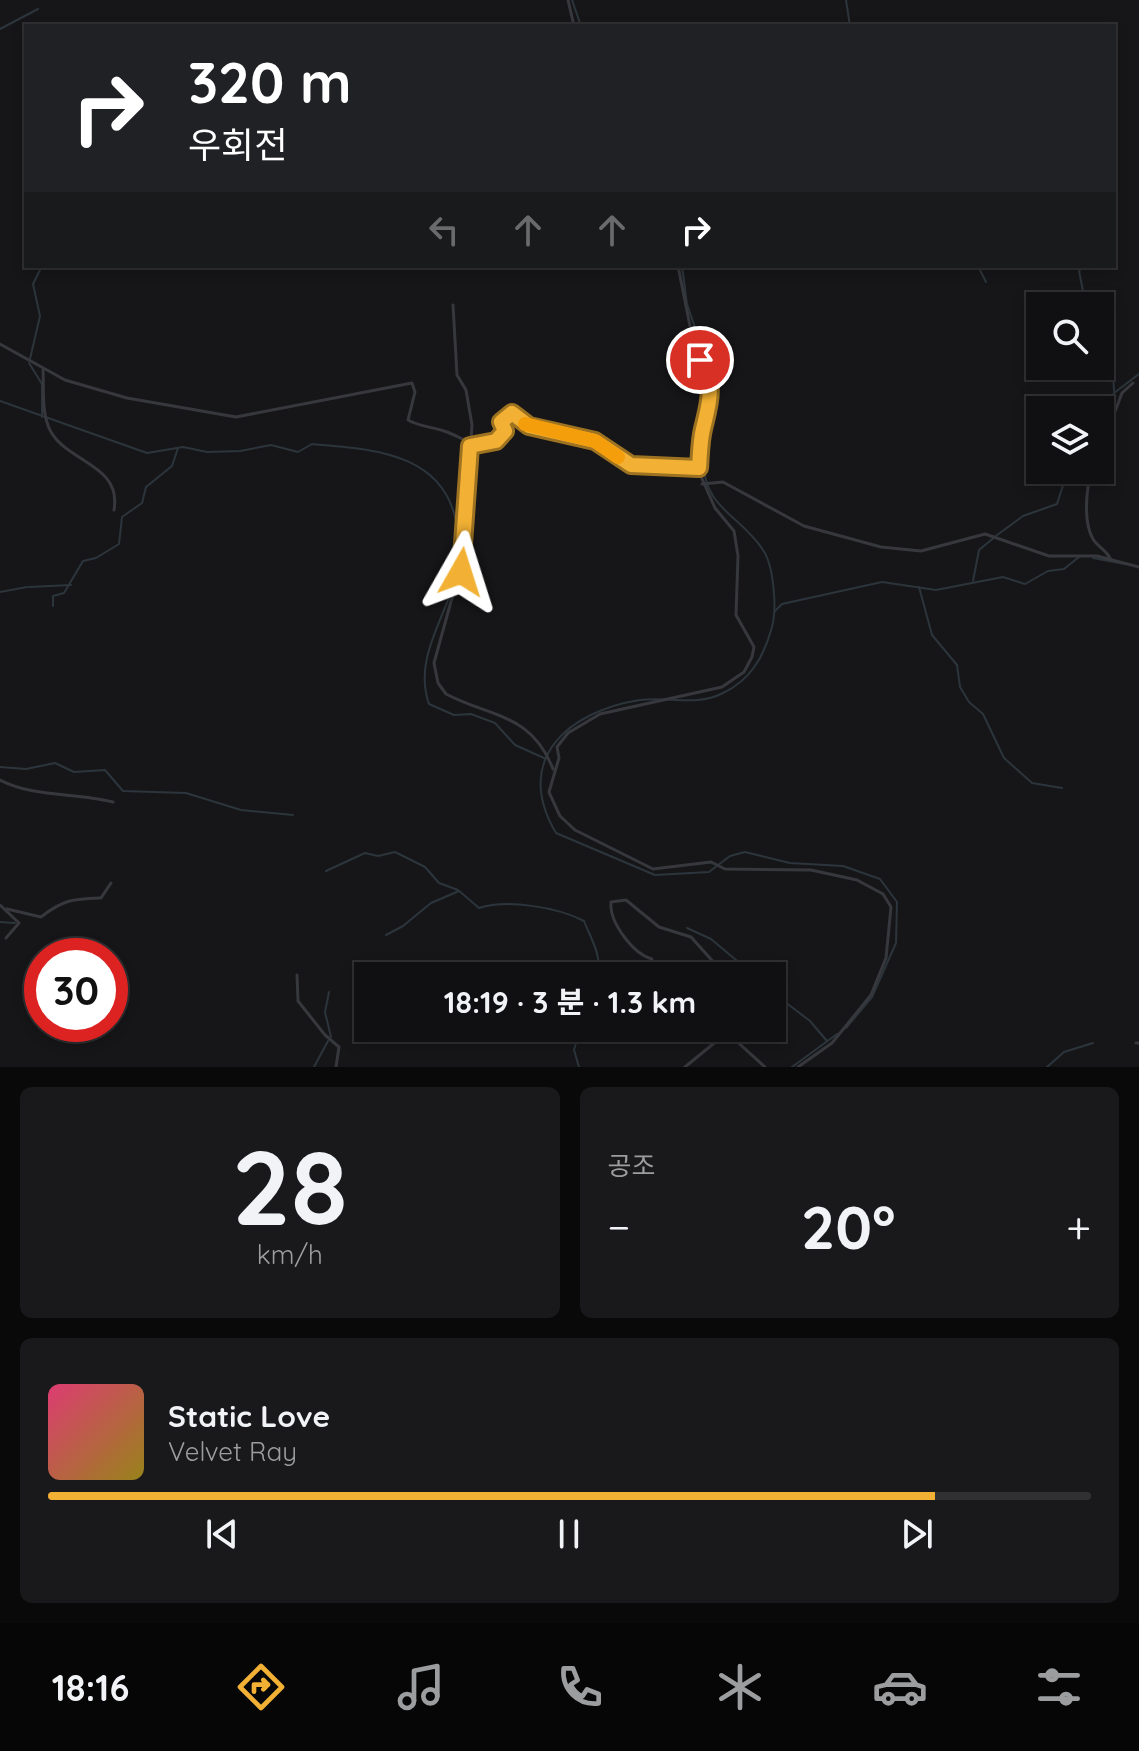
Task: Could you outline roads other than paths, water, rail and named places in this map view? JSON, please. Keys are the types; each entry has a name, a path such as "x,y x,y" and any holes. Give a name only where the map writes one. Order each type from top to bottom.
{"street":[{"path":"568,0 574,24"},
{"path":"678,268 696,356 706,372 711,391 699,468 702,484 723,522 734,531 738,556 736,615 754,647 750,664 739,676 716,690 625,706 585,721 561,740 550,797 565,822 593,842 653,869 711,862 725,869 811,870 857,880 883,894 891,907 886,958 871,995 832,1043 798,1067"},
{"path":"453,305 457,375 467,395 470,446 463,558 436,647 436,678 449,696 511,719 532,734 545,748 553,769"},
{"path":"0,344 43,370 127,398 236,417 412,383 415,392 408,420 444,431 470,446 496,441 505,431 501,422 512,413 529,426 595,441 631,465 699,468"},
{"path":"43,370 44,409 51,431 70,451 99,469 115,493 114,510"},
{"path":"1114,414 1122,393 1133,383"},
{"path":"702,484 721,481 804,526 881,547 921,551 981,533 1049,556 1110,558 1139,567"},
{"path":"1088,484 1090,528 1095,542 1110,558"},
{"path":"0,780 49,795 71,793 113,802"},
{"path":"0,905 41,917 53,907 71,900 101,898 111,883"},
{"path":"652,959 637,953 616,924 609,906 613,900 626,900 641,916 659,927 688,935 713,962"},
{"path":"6,938 19,925 7,909"},
{"path":"297,975 298,1001 325,1035 339,1047 336,1067"},
{"path":"685,1067 715,1042"},
{"path":"741,1042 765,1067"}],"waterway":[{"path":"572,0 580,24"},
{"path":"846,0 850,24"},
{"path":"0,29 38,9"},
{"path":"30,359 40,316 33,284 41,268"},
{"path":"682,268 687,304 713,381 714,399 706,435"},
{"path":"979,268 986,282"},
{"path":"1083,268 1079,271 1083,292"},
{"path":"29,363 42,384 42,417"},
{"path":"1112,396 1139,374"},
{"path":"1113,380 1114,391"},
{"path":"0,401 147,453 183,447 207,452 240,451 271,445 298,452 312,444 385,454 408,461 427,472 442,488 453,509 458,537 453,585 426,661 425,689 429,704 454,715 471,714 495,723 515,745 544,758"},
{"path":"53,606 53,596 64,593 83,561 96,558 119,544 122,517 142,503 146,487 172,466 178,448"},
{"path":"703,457 709,489 724,510 754,538 770,566 774,610 765,648 749,674 723,693 692,700 640,700 614,706 571,727 555,743 545,761 541,783 544,806 556,833 655,875 709,872 730,856 745,852 790,863 843,866 880,879 897,902 896,943 872,997 846,1028"},
{"path":"997,535 1023,516 1057,504 1063,484"},
{"path":"973,581 979,550 996,536"},
{"path":"775,611 782,604 882,582 936,590 1003,577 1025,584 1048,571 1064,569 1079,557"},
{"path":"1093,558 1125,564"},
{"path":"29,587 71,585"},
{"path":"0,592 27,587"},
{"path":"919,587 932,635 957,665 960,687 969,702 983,714 1004,758 1032,783 1062,788"},
{"path":"0,767 26,769 55,763 74,772 105,770 123,791 186,793 241,810 293,815"},
{"path":"326,871 365,853 378,856 395,852 425,867 439,883 458,890 479,908 517,904 546,908 584,921 598,962"},
{"path":"386,935 403,926 431,903 459,891"},
{"path":"0,922 15,923"},
{"path":"687,928 711,939 738,962"},
{"path":"329,992 325,1012 331,1037"},
{"path":"786,1003 810,1021 827,1041"},
{"path":"792,1067 837,1034"},
{"path":"314,1067 328,1041"},
{"path":"576,1042 574,1050 579,1067"},
{"path":"1047,1067 1064,1052 1093,1043"}]}
